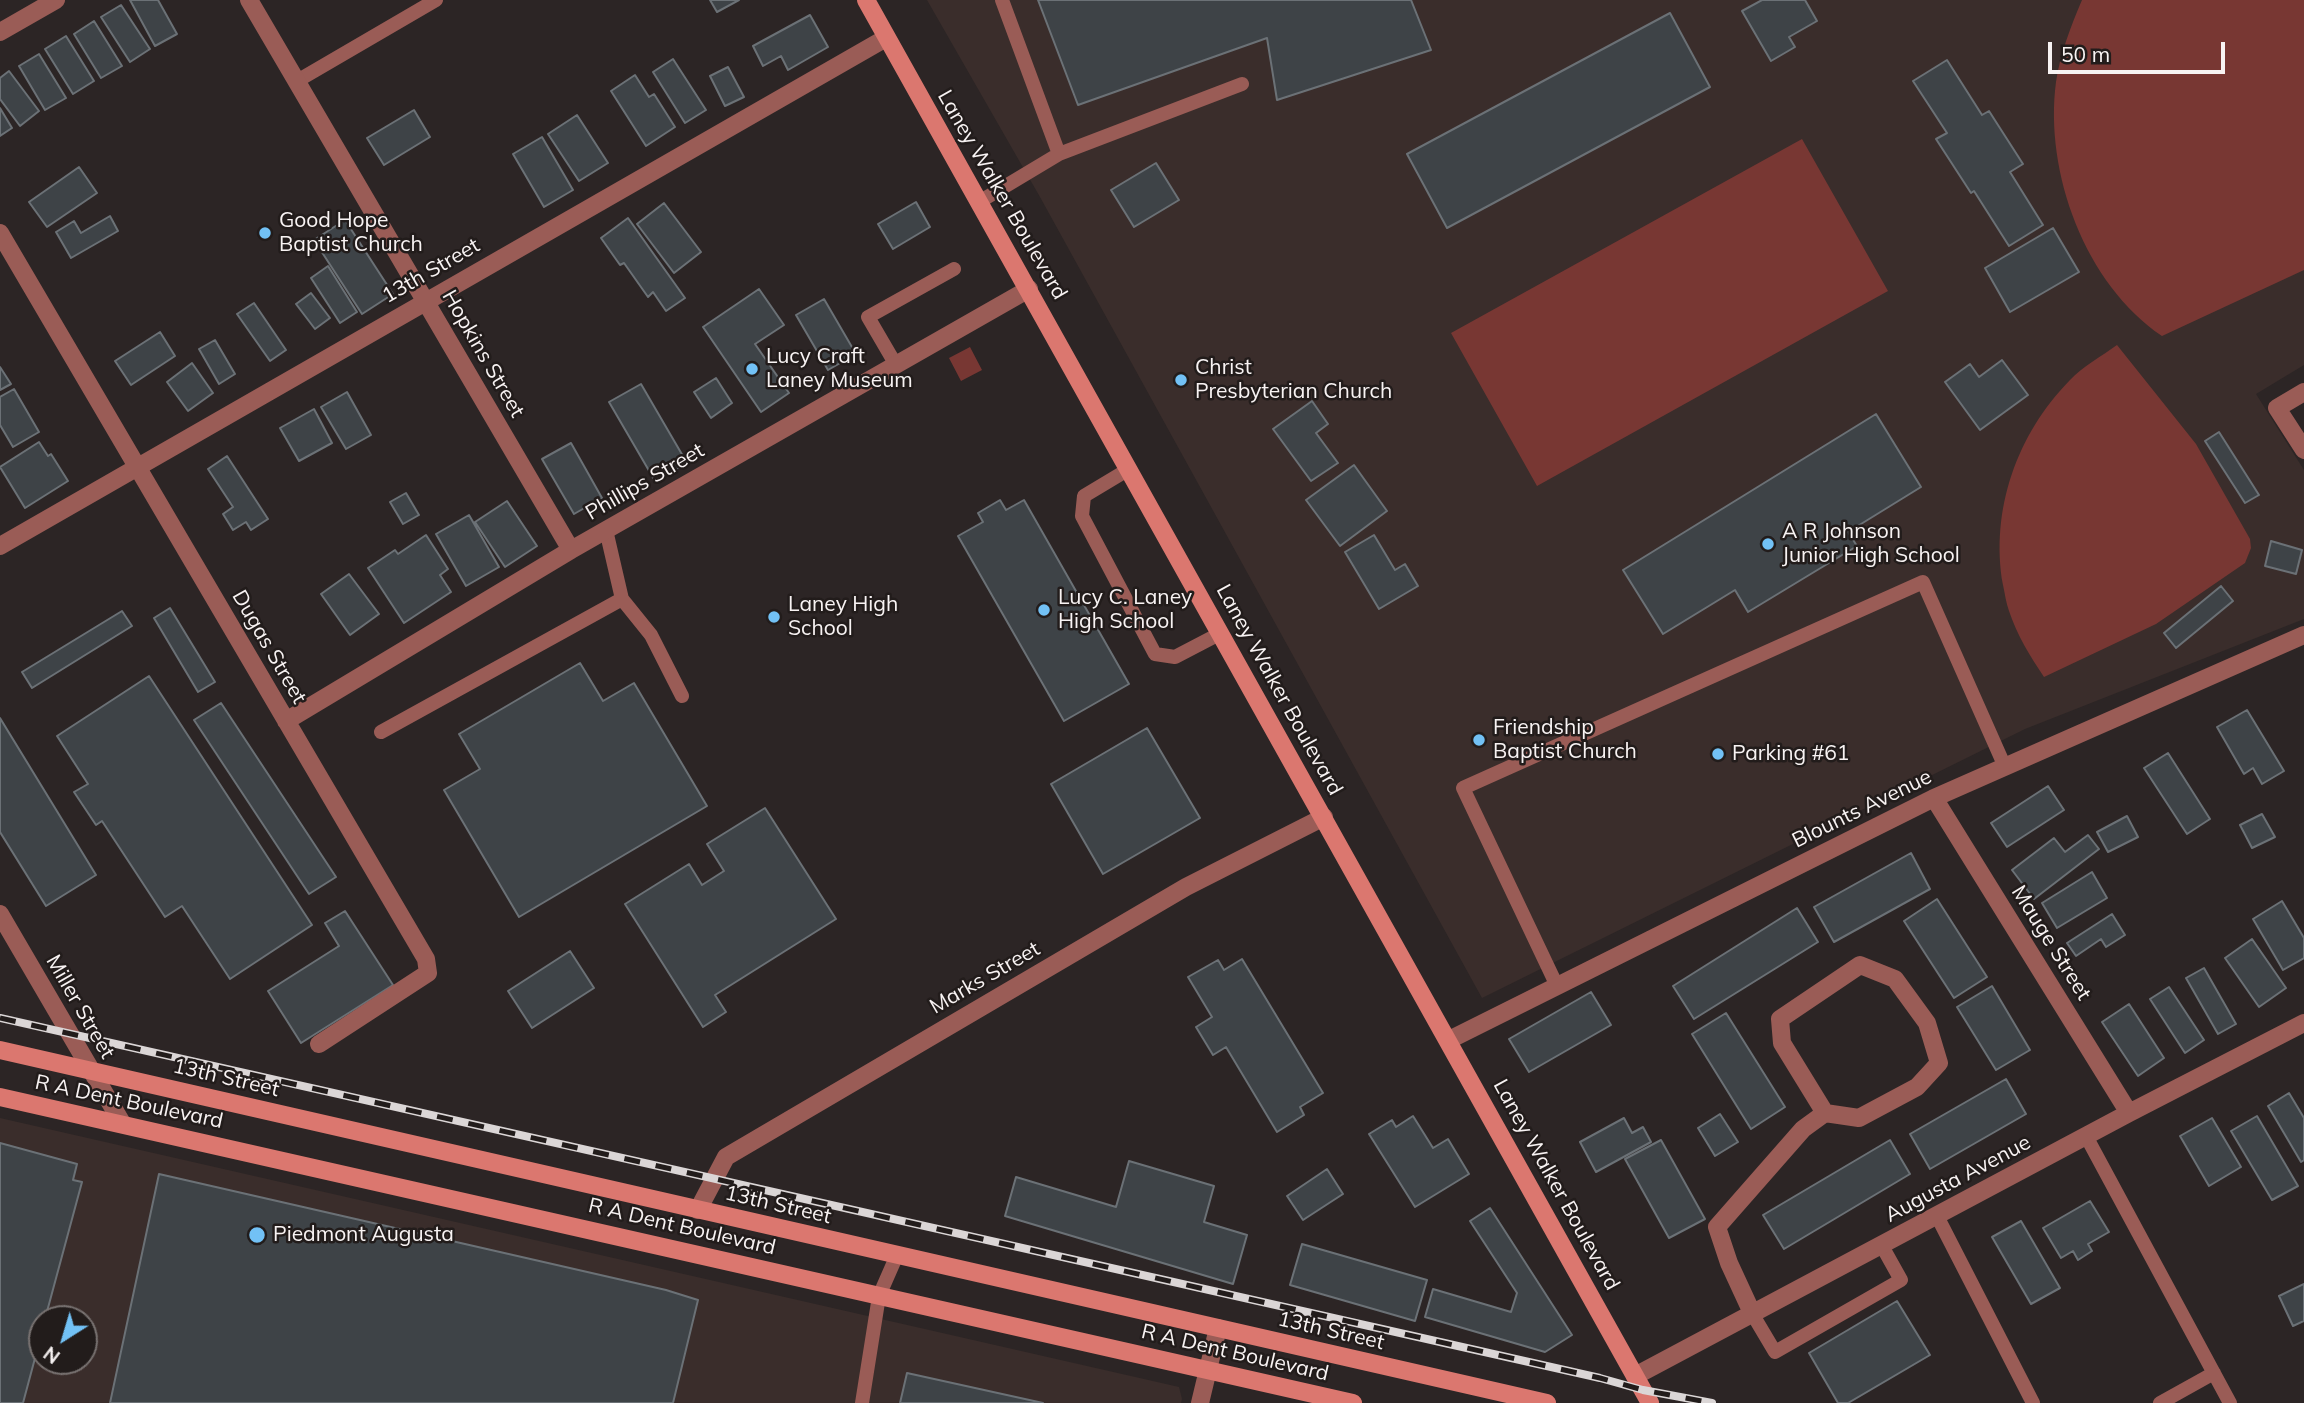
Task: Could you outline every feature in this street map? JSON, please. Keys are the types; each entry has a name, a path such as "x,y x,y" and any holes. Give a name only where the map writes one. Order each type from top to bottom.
{"main road":[{"name":"Laney Walker Boulevard","path":"866,0 1650,1403"},
{"name":"13th Street","path":"0,1050 1547,1403"},
{"name":"R A Dent Boulevard","path":"0,1097 1353,1403"}],"street":[{"path":"0,32 56,0"},
{"name":"Hopkins Street","path":"249,0 571,550"},
{"name":"13th Street","path":"0,546 886,38"},
{"name":"Dugas Street","path":"0,233 426,959 428,973 319,1044"},
{"name":"Phillips Street","path":"286,721 571,550 1029,289"},
{"path":"2304,392 2277,408 2304,450"},
{"name":"Blounts Avenue","path":"1449,1040 1934,798 2304,635"},
{"name":"Mauge Street","path":"1934,798 2129,1113"},
{"name":"Marks Street","path":"698,1210 726,1157 1186,887 1324,817"},
{"name":"Miller Street","path":"0,914 121,1123"},
{"path":"1753,1315 1729,1263 1717,1227 1803,1129 1825,1114 1859,1118 1917,1087 1939,1063 1927,1023 1895,979 1860,965 1780,1019 1782,1042 1825,1114"},
{"name":"Augusta Avenue","path":"1635,1376 2304,1023"},
{"path":"1199,1403 1218,1328"}],"lane":[{"path":"297,82 436,0"},
{"path":"1002,0 1059,154"},
{"path":"979,202 1059,154 1242,84"},
{"path":"896,365 868,317 954,269"},
{"path":"1129,469 1084,496 1082,516 1155,654 1175,657 1221,633"},
{"path":"606,530 622,599 651,635 682,696"},
{"path":"1557,986 1463,788 1923,582 2004,767"},
{"path":"382,732 622,599"},
{"path":"2086,1136 2230,1403"},
{"path":"1937,1216 2033,1403"},
{"path":"1753,1315 1774,1352 1901,1280 1882,1246"},
{"path":"862,1403 880,1296 897,1255"},
{"path":"2160,1403 2214,1373"}],"shaded area":[{"name":"A R Johnson Junior High School","path":"927,0 2304,0 2304,365 2256,394 2304,470 2304,619 2025,729 1482,998 1040,197"},
{"path":"2082,0 2304,0 2304,270 2162,336 2135,314 2111,287 2091,257 2076,223 2064,188 2057,152 2054,117 2056,82 2063,51"},
{"path":"1802,139 1888,291 1537,486 1451,333"},
{"path":"2117,345 2196,444 2250,539 2251,548 2245,563 2156,624 2044,677 2020,637 2006,602 2000,557 2005,501 2022,449 2051,401 2075,375"},
{"path":"970,347 982,370 961,381 949,358"},
{"name":"Piedmont Augusta","path":"0,1118 1179,1387 1181,1403 0,1403"}],"building":[{"path":"130,0 158,0 177,34 155,46"},
{"path":"710,0 739,0 717,12"},
{"path":"1038,0 1411,0 1431,50 1277,100 1267,38 1078,105"},
{"path":"1762,0 1805,0 1817,21 1789,37 1795,47 1771,61 1742,11"},
{"path":"121,5 150,49 130,62 101,17"},
{"path":"1670,13 1710,87 1447,228 1407,154"},
{"path":"810,15 828,47 788,70 781,56 763,66 753,46"},
{"path":"94,21 122,66 101,78 74,34"},
{"path":"66,36 94,81 73,94 45,49"},
{"path":"39,54 66,98 45,110 19,66"},
{"path":"673,59 706,110 685,123 653,72"},
{"path":"1947,60 1982,115 1989,111 2023,164 2010,172 2043,225 2009,246 1936,139 1947,133 1913,81"},
{"path":"728,67 744,97 725,106 710,76"},
{"path":"9,71 39,111 20,126 0,99 0,78"},
{"path":"635,75 649,97 654,94 675,127 646,146 611,91"},
{"path":"0,108 12,128 0,136"},
{"path":"414,110 430,137 384,165 367,138"},
{"path":"577,115 608,163 579,181 548,134"},
{"path":"542,137 573,190 544,207 513,154"},
{"path":"1156,163 1179,200 1134,227 1111,190"},
{"path":"79,167 97,193 47,227 29,202"},
{"path":"916,202 930,227 893,249 878,224"},
{"path":"664,203 701,252 674,273 637,224"},
{"path":"110,216 118,231 71,258 56,232 74,221 81,233"},
{"path":"628,218 685,298 666,311 653,292 648,297 624,263 620,265 601,238"},
{"path":"345,220 393,294 362,314 314,240"},
{"path":"2053,228 2079,272 2010,312 1985,268"},
{"path":"328,266 357,312 340,323 311,278"},
{"name":"Lucy Craft Laney Museum","path":"759,289 784,325 755,344 789,393 761,412 703,327"},
{"path":"311,293 330,318 315,329 296,304"},
{"path":"824,299 856,354 828,370 796,315"},
{"path":"254,303 286,350 270,361 237,314"},
{"path":"160,332 175,356 131,385 115,361"},
{"path":"215,340 235,374 219,384 199,349"},
{"path":"2002,360 2028,395 1980,430 1945,382 1970,364 1979,377"},
{"path":"192,363 213,393 188,411 167,382"},
{"path":"0,367 11,384 0,390"},
{"path":"716,378 732,403 711,418 694,392"},
{"path":"641,384 687,463 655,481 609,402"},
{"path":"14,389 39,432 13,447 0,425 0,397"},
{"path":"347,392 371,435 346,449 321,407"},
{"path":"1312,401 1328,424 1316,433 1338,463 1311,481 1273,429"},
{"path":"314,409 332,443 299,461 280,428"},
{"path":"1876,414 1921,487 1848,532 1857,546 1748,612 1735,590 1663,634 1623,570"},
{"path":"2219,432 2259,495 2245,503 2205,441"},
{"path":"39,442 48,456 51,454 68,481 25,508 0,467"},
{"path":"571,443 602,498 574,514 542,459"},
{"path":"227,456 268,519 251,530 246,522 233,530 223,514 233,507 208,469"},
{"path":"1354,465 1387,511 1340,546 1306,500"},
{"path":"406,493 419,515 403,524 390,502"},
{"name":"Lucy C. Laney High School","path":"1000,500 1006,510 1024,500 1129,684 1064,721 958,536 983,522 978,513"},
{"path":"507,501 537,546 505,567 475,522"},
{"path":"469,515 499,567 466,586 436,534"},
{"path":"426,535 448,569 440,575 451,592 404,623 368,568 395,550 398,554"},
{"path":"1374,535 1395,570 1405,564 1418,586 1379,609 1345,552"},
{"path":"2271,541 2302,550 2296,574 2265,566"},
{"path":"349,574 379,614 350,635 321,594"},
{"path":"2221,586 2233,601 2176,648 2164,633"},
{"path":"170,608 215,682 198,692 154,618"},
{"path":"122,611 132,626 32,688 22,672"},
{"path":"580,663 603,701 634,683 707,806 519,917 444,790 480,769 459,734"},
{"path":"149,676 312,925 230,979 182,906 165,917 102,821 96,825 74,792 88,784 57,736"},
{"path":"221,703 336,877 309,894 194,720"},
{"path":"2247,710 2284,771 2262,784 2253,768 2244,774 2217,727"},
{"path":"0,718 96,875 46,906 0,832"},
{"path":"1147,728 1200,818 1103,874 1051,784"},
{"path":"2168,753 2210,819 2187,834 2144,768"},
{"path":"2048,786 2064,810 2007,847 1991,823"},
{"path":"765,808 836,919 715,995 726,1012 703,1027 625,904 689,864 702,885 724,871 707,844"},
{"path":"2262,814 2275,837 2252,848 2240,825"},
{"path":"2127,816 2138,837 2108,852 2097,832"},
{"path":"2088,835 2099,849 2034,899 2012,870 2054,838 2065,852"},
{"path":"1911,853 1930,889 1834,942 1814,907"},
{"path":"2092,872 2107,898 2057,928 2042,903"},
{"path":"1937,899 1987,977 1954,998 1904,921"},
{"path":"2282,901 2304,938 2304,958 2283,970 2253,919"},
{"path":"1797,908 1818,942 1694,1019 1673,986"},
{"path":"345,911 393,985 301,1043 268,991 339,946 325,923"},
{"path":"2112,914 2125,935 2106,947 2101,939 2076,956 2067,943"},
{"path":"2252,939 2286,988 2259,1007 2225,958"},
{"path":"570,951 594,988 532,1028 508,991"},
{"path":"1242,959 1323,1093 1300,1107 1304,1115 1277,1132 1226,1047 1213,1055 1196,1027 1212,1017 1188,977 1218,960 1224,970"},
{"path":"2204,968 2236,1024 2218,1034 2186,978"},
{"path":"1992,986 2030,1050 1996,1070 1957,1007"},
{"path":"2169,987 2204,1040 2185,1053 2150,999"},
{"path":"1591,992 1611,1025 1529,1072 1509,1039"},
{"path":"2129,1004 2164,1058 2138,1076 2102,1022"},
{"path":"1726,1013 1785,1107 1751,1129 1692,1034"},
{"path":"2006,1079 2026,1114 1930,1169 1910,1134"},
{"path":"2289,1093 2304,1118 2304,1160 2301,1162 2268,1106"},
{"path":"1720,1114 1738,1142 1715,1156 1698,1128"},
{"path":"1413,1116 1433,1148 1448,1139 1469,1174 1415,1207 1369,1134 1392,1120 1396,1127"},
{"path":"2257,1116 2298,1186 2272,1200 2231,1131"},
{"path":"1624,1118 1632,1133 1643,1127 1651,1142 1596,1172 1580,1142"},
{"path":"2212,1118 2241,1167 2209,1186 2180,1136"},
{"path":"1661,1140 1705,1219 1669,1238 1625,1159"},
{"path":"1890,1140 1910,1174 1784,1249 1763,1215"},
{"path":"0,1143 77,1164 73,1180 82,1182 49,1305 28,1305 28,1375 30,1375 23,1403 0,1403"},
{"path":"1129,1161 1214,1186 1204,1222 1247,1235 1233,1284 1005,1216 1016,1177 1116,1207"},
{"path":"1327,1169 1343,1194 1303,1220 1287,1196"},
{"path":"159,1174 666,1290 698,1300 673,1403 110,1403"},
{"path":"2090,1201 2109,1232 2088,1244 2092,1251 2078,1260 2073,1251 2061,1258 2043,1228"},
{"path":"1490,1208 1572,1335 1545,1352 1425,1317 1433,1289 1511,1312 1517,1293 1470,1221"},
{"path":"2021,1221 2060,1288 2031,1304 1992,1237"},
{"path":"1302,1244 1427,1280 1415,1321 1290,1285"},
{"path":"2304,1284 2304,1321 2293,1326 2279,1296"},
{"path":"1897,1301 1930,1355 1848,1403 1838,1403 1809,1353"},
{"path":"907,1373 1043,1403 900,1403"}],"railway":[{"path":"0,1018 1600,1378 1643,1390 1712,1403"}],"place":[{"name":"Good Hope Baptist Church","path":"265,233"},
{"name":"Lucy Craft Laney Museum","path":"752,369"},
{"name":"Christ Presbyterian Church","path":"1181,380"},
{"name":"A R Johnson Junior High School","path":"1768,544"},
{"name":"Lucy C. Laney High School","path":"1044,610"},
{"name":"Laney High School","path":"774,617"},
{"name":"Friendship Baptist Church","path":"1479,740"},
{"name":"Parking #61","path":"1718,754"},
{"name":"Piedmont Augusta","path":"257,1235"}]}
